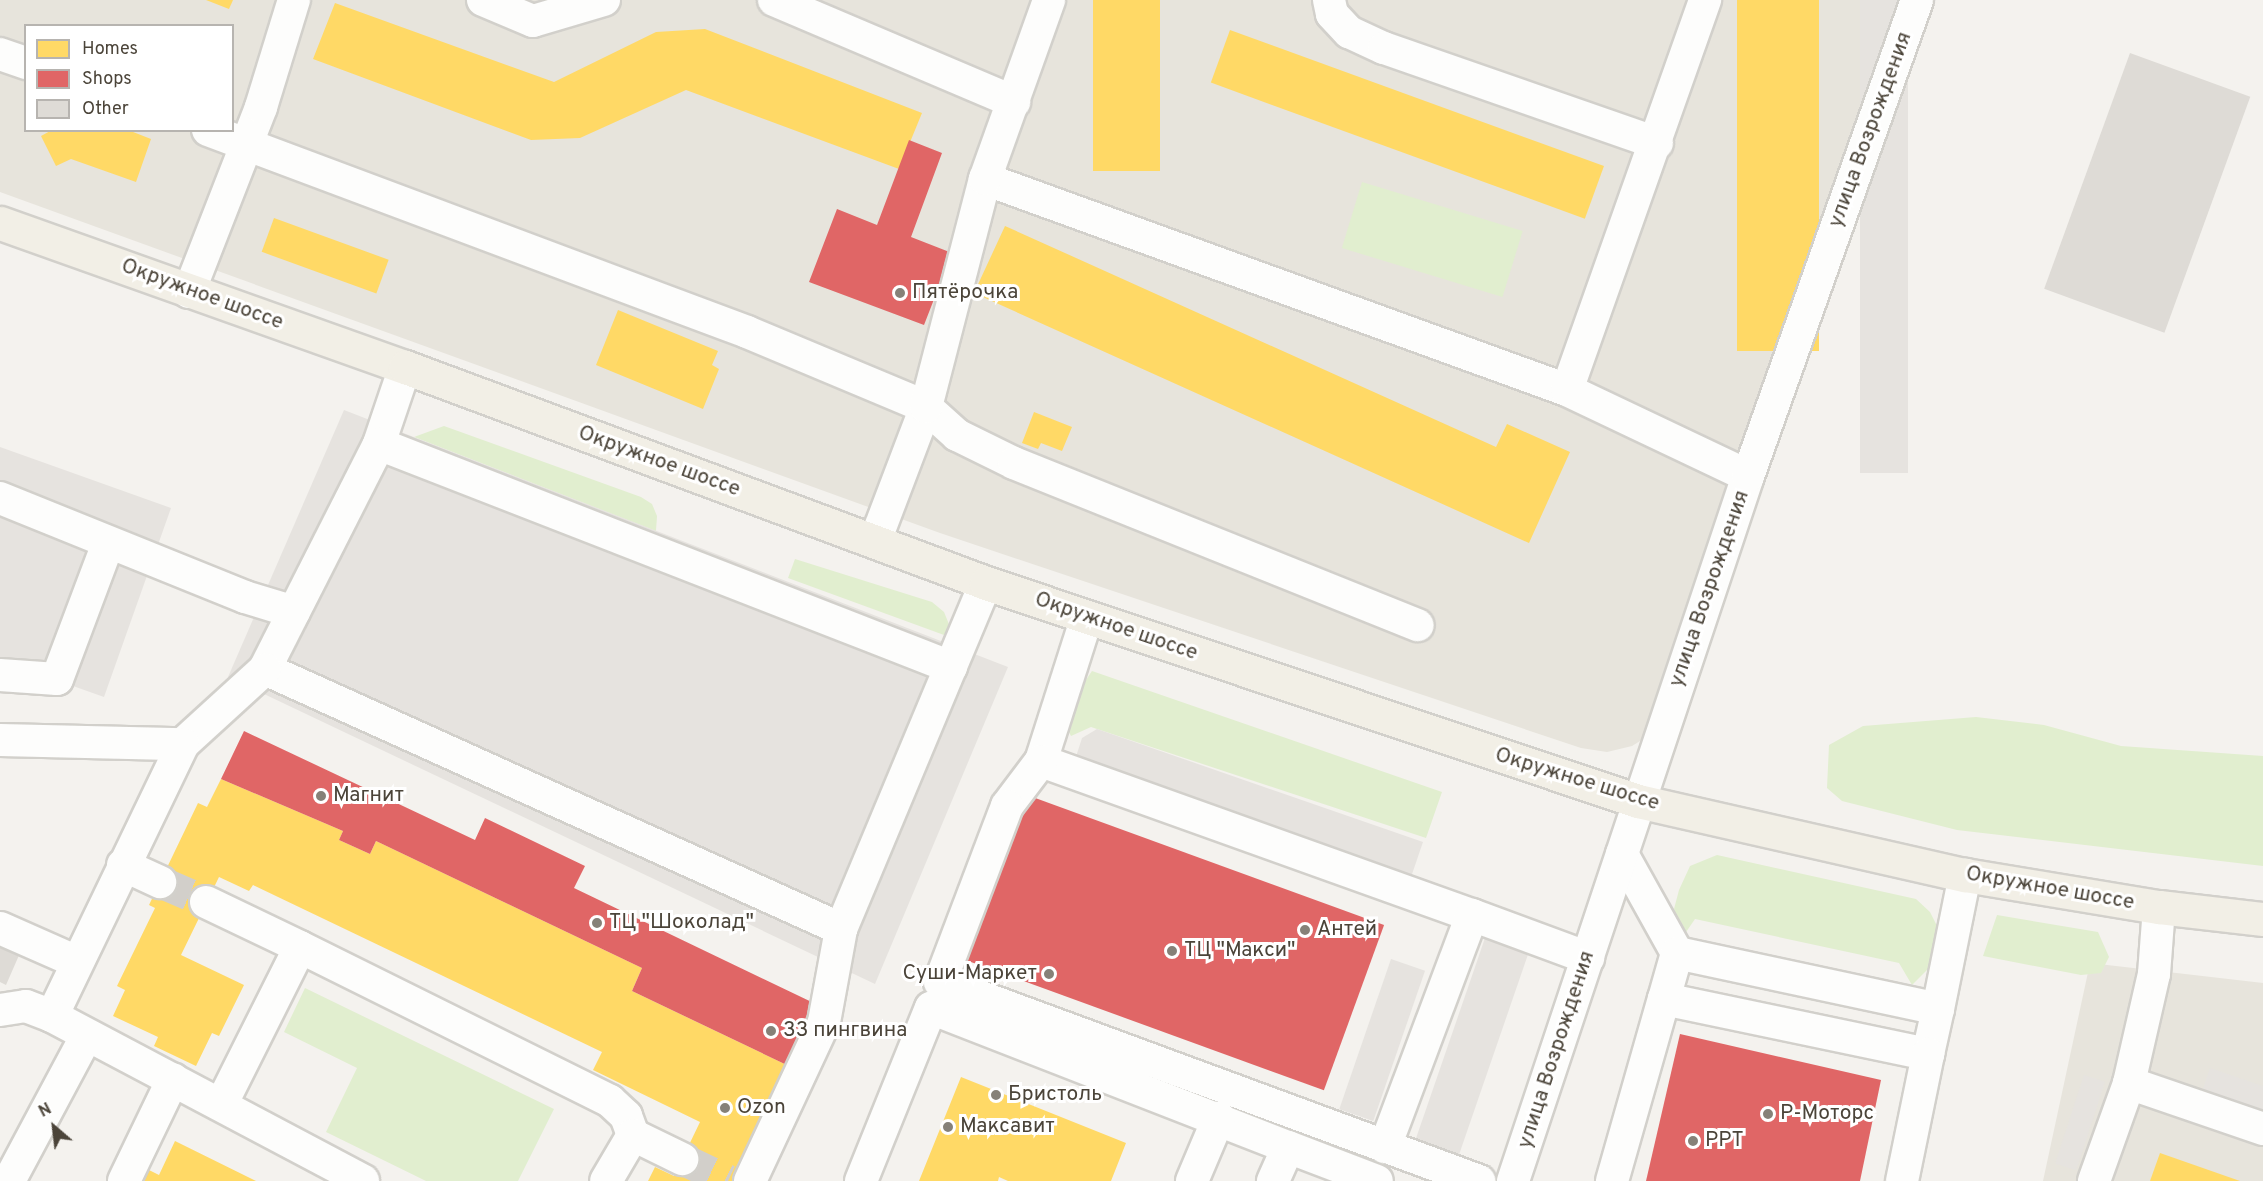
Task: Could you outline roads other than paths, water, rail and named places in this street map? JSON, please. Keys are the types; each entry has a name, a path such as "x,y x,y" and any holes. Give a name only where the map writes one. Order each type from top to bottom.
{"main road":[{"name":"Окружное шоссе","path":"0,223 405,367 986,583 1638,801 1965,875 2159,907 2263,919"}],"street":[{"path":"189,292 246,145 294,0"},
{"path":"483,0 533,21 604,0"},
{"path":"774,0 1014,102"},
{"path":"875,541 926,406 985,179 1048,0"},
{"path":"1329,0 1332,14 1349,32 1375,44 1657,143"},
{"path":"1567,390 1657,143 1705,0"},
{"name":"улица Возрождения","path":"1513,1181 1748,476 1917,0"},
{"path":"0,54 24,62"},
{"path":"213,132 747,332 926,406 957,435 1014,463 1418,625"},
{"path":"985,179 1567,390 1748,476"},
{"path":"51,1016 183,744 265,669 379,444 405,367"},
{"path":"379,444 951,667"},
{"path":"0,498 245,597 294,612"},
{"path":"0,675 57,679 108,543"},
{"path":"750,1181 824,1022 841,929 986,583"},
{"path":"1087,617 1041,761 1007,806 940,982 1479,1181"},
{"path":"265,669 841,929"},
{"path":"0,740 183,744"},
{"path":"1041,761 1588,958"},
{"path":"1612,1181 1677,953 1622,854"},
{"path":"123,865 160,882"},
{"path":"1902,1181 1965,875"},
{"path":"206,902 610,1101 626,1116 633,1135 682,1159"},
{"path":"2094,1181 2128,1083 2154,974 2159,907"},
{"path":"1385,1147 1472,915"},
{"path":"0,928 77,962"},
{"path":"222,1103 300,947"},
{"path":"1677,953 1938,1009"},
{"path":"1664,999 1928,1054"},
{"path":"0,1010 26,1006 51,1016 86,1036 222,1103 318,1170 363,1181"},
{"path":"861,1181 930,1008 1219,1117 1288,1147 1377,1181"},
{"path":"9,1181 86,1036"},
{"path":"124,1181 173,1079"},
{"path":"2128,1083 2263,1129"},
{"path":"1192,1181 1219,1117"},
{"path":"606,1181 633,1135"},
{"path":"1274,1181 1288,1147"}],"tunnel":[{"path":"160,882 206,902"},
{"path":"682,1159 728,1181"}],"place":[{"name":"Пятёрочка","path":"900,293"},
{"name":"Магнит","path":"321,796"},
{"name":"ТЦ \"Шоколад\"","path":"597,923"},
{"name":"Антей","path":"1305,930"},
{"name":"ТЦ \"Макси\"","path":"1172,951"},
{"name":"Суши-Маркет","path":"1049,974"},
{"name":"33 пингвина","path":"771,1031"},
{"name":"Бристоль","path":"996,1095"},
{"name":"Ozon","path":"725,1108"},
{"name":"Р-Моторс","path":"1768,1114"},
{"name":"Максавит","path":"948,1127"},
{"name":"РРТ","path":"1693,1141"}]}
